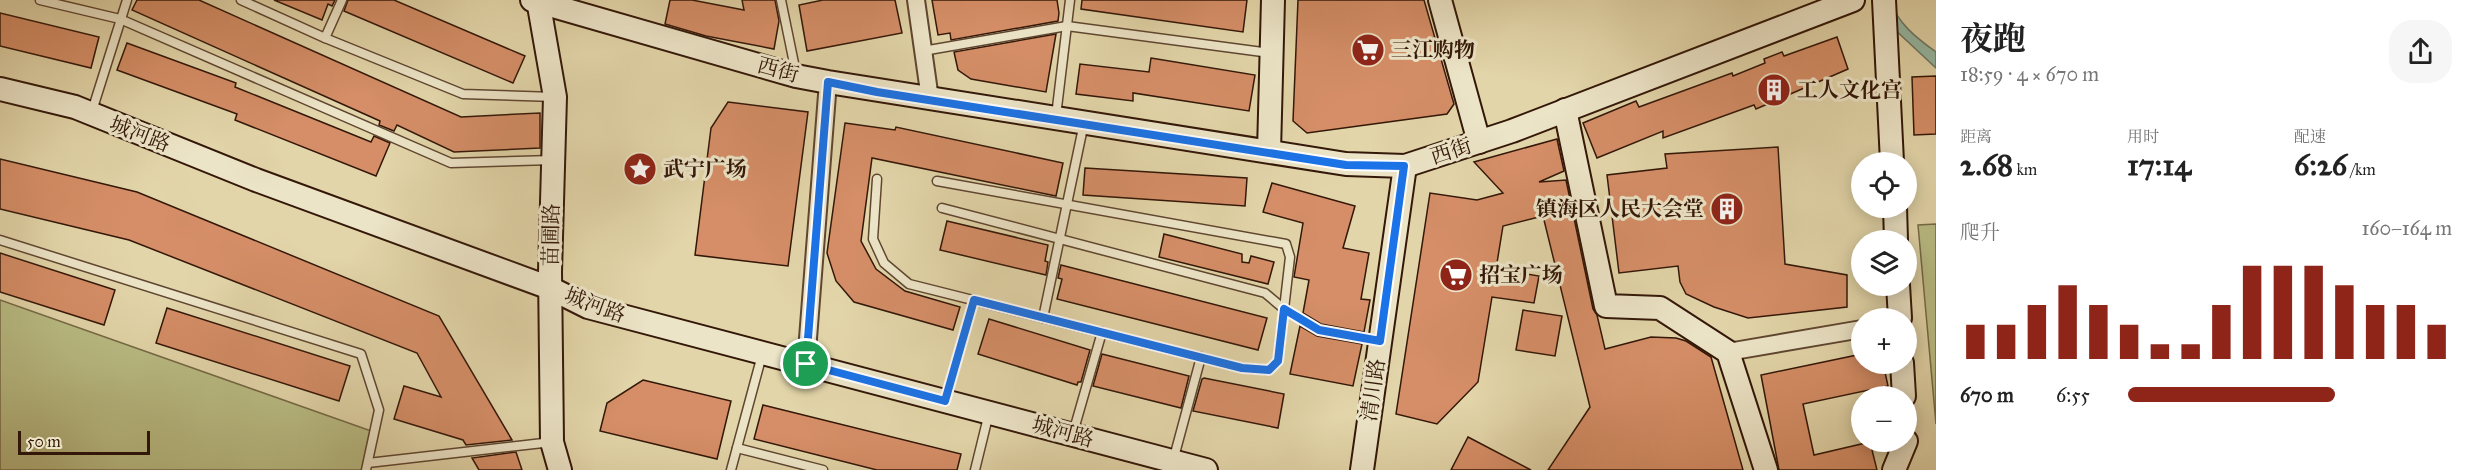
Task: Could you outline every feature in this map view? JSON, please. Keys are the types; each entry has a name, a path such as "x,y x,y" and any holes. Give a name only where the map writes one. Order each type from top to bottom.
{"street":[{"path":"916,0 930,99"},
{"path":"1269,151 1273,0"},
{"path":"1440,0 1479,141"},
{"name":"西街","path":"536,1 796,76 1346,165 1404,166 1565,110 1853,0"},
{"path":"1884,0 1892,152"},
{"name":"苗圃路","path":"536,1 555,97 550,288 552,442 560,470"},
{"path":"806,364 828,82"},
{"name":"城河路","path":"0,88 75,107 256,180 550,288 588,307 1160,460 1206,470"},
{"path":"1565,110 1606,306 1660,308 1728,352 1766,470"},
{"name":"清川路","path":"1362,470 1404,166"},
{"path":"1728,352 1851,331"},
{"path":"1894,470 1901,452"}],"lane":[{"path":"40,0 120,19 451,163 553,160"},
{"path":"91,115 127,0"},
{"path":"241,0 325,38 463,94 555,97"},
{"path":"325,38 342,0"},
{"path":"782,0 796,76"},
{"path":"1056,119 1070,0"},
{"path":"923,51 1067,26 1272,53"},
{"path":"1043,318 1084,123"},
{"path":"877,179 873,239 884,263 909,284 1242,368 1269,370 1278,361 1290,257 1286,244 937,180"},
{"path":"942,208 1265,293 1284,309 1319,330 1380,341"},
{"path":"0,240 361,354 378,410 367,467 552,442"},
{"path":"945,401 974,300"},
{"path":"1072,435 1102,332"},
{"path":"731,470 763,353"},
{"path":"1160,460 1200,357"},
{"path":"975,470 989,413"},
{"path":"737,448 823,470"}],"green space":[{"path":"1936,224 1936,424 1918,225"},
{"path":"0,300 374,432 364,470 0,470"}],"shaded area":[{"path":"1872,0 1889,0 1908,29 1936,52 1936,68 1876,12"}],"building":[{"path":"137,0 199,0 461,117 540,113 540,148 454,152 397,125 394,131 379,125 380,121 132,10"},
{"path":"274,0 335,0 332,6 328,4 322,20"},
{"path":"348,0 394,0 525,56 513,83 344,11"},
{"path":"670,0 692,0 744,10 742,0 775,0 779,21 774,49 706,36 665,24"},
{"path":"823,0 895,0 902,33 807,51 799,5"},
{"path":"932,0 1057,0 1058,21 951,40 950,33 938,35"},
{"path":"1082,0 1247,0 1243,32 1081,9"},
{"name":"三江购物","path":"1298,0 1424,0 1454,104 1447,114 1307,133 1293,121"},
{"path":"0,13 99,37 91,68 0,46"},
{"path":"1056,34 1046,92 971,79 958,70 954,52"},
{"path":"1837,37 1848,69 1756,109 1754,105 1663,138 1663,131 1597,158 1583,123 1636,101 1639,107 1732,73 1733,76 1765,63 1764,59 1782,52 1784,56"},
{"path":"127,43 236,83 235,87 371,142 374,136 390,143 376,176 235,120 237,114 117,70"},
{"path":"1151,58 1255,75 1249,111 1133,93 1133,101 1076,94 1080,64 1149,72"},
{"path":"1936,76 1936,134 1914,135 1912,77"},
{"path":"728,102 808,112 788,266 695,255 711,128"},
{"path":"845,123 895,130 896,127 1063,163 1056,196 872,158 861,241 876,269 905,291 960,307 953,330 854,302 836,281 827,253"},
{"name":"招宝广场","path":"1557,139 1564,171 1539,182 1566,180 1593,309 1597,315 1605,349 1651,337 1676,338 1686,341 1711,357 1743,470 1548,470 1590,407 1543,216 1503,226 1496,269 1539,276 1534,303 1492,297 1478,382 1437,424 1396,414 1430,193 1477,200 1503,193 1474,162"},
{"name":"镇海区人民大会堂","path":"1778,147 1785,264 1847,275 1847,307 1748,318 1714,307 1686,294 1680,282 1678,266 1619,273 1607,175 1667,168 1665,154"},
{"path":"0,159 137,192 439,316 512,440 466,445 463,440 394,419 404,386 441,397 417,353 129,240 0,209"},
{"path":"1085,168 1247,178 1245,206 1083,195"},
{"path":"1272,183 1355,206 1343,248 1369,253 1361,299 1370,300 1364,332 1321,324 1303,313 1309,280 1294,277 1303,223 1263,212"},
{"path":"947,221 1048,245 1045,261 1048,262 1046,275 940,250"},
{"path":"1164,234 1242,254 1242,262 1249,263 1251,256 1274,262 1268,284 1159,257"},
{"path":"0,253 115,290 104,325 0,292"},
{"path":"1061,265 1267,318 1258,350 1057,299 1062,279 1058,278"},
{"path":"167,308 350,366 339,401 156,343"},
{"path":"1523,310 1562,316 1555,356 1516,350"},
{"path":"989,319 1090,350 1081,382 1077,385 978,354"},
{"path":"1300,326 1317,336 1362,344 1353,386 1290,374"},
{"path":"1102,354 1189,376 1181,408 1093,386"},
{"path":"1851,356 1851,374 1885,374 1888,386 1851,386 1851,394 1803,404 1814,455 1851,446 1851,452 1872,452 1877,470 1779,470 1761,375"},
{"path":"1204,378 1284,394 1278,428 1193,411"},
{"path":"643,380 731,401 717,459 600,431 607,403"},
{"path":"763,405 961,454 957,470 877,470 754,439"},
{"path":"1468,437 1531,470 1451,470"},
{"path":"516,452 522,470 479,470 472,458"}],"place":[{"name":"三江购物","path":"1368,50"},
{"name":"工人文化宫","path":"1774,90"},
{"name":"武宁广场","path":"640,169"},
{"name":"镇海区人民大会堂","path":"1727,209"},
{"name":"招宝广场","path":"1456,275"}],"route":[{"path":"828,82 877,92 1269,151 1346,165 1404,166 1380,341 1319,330 1284,309 1278,361 1269,370 1242,368 974,300 945,401 806,364 828,82"}]}
